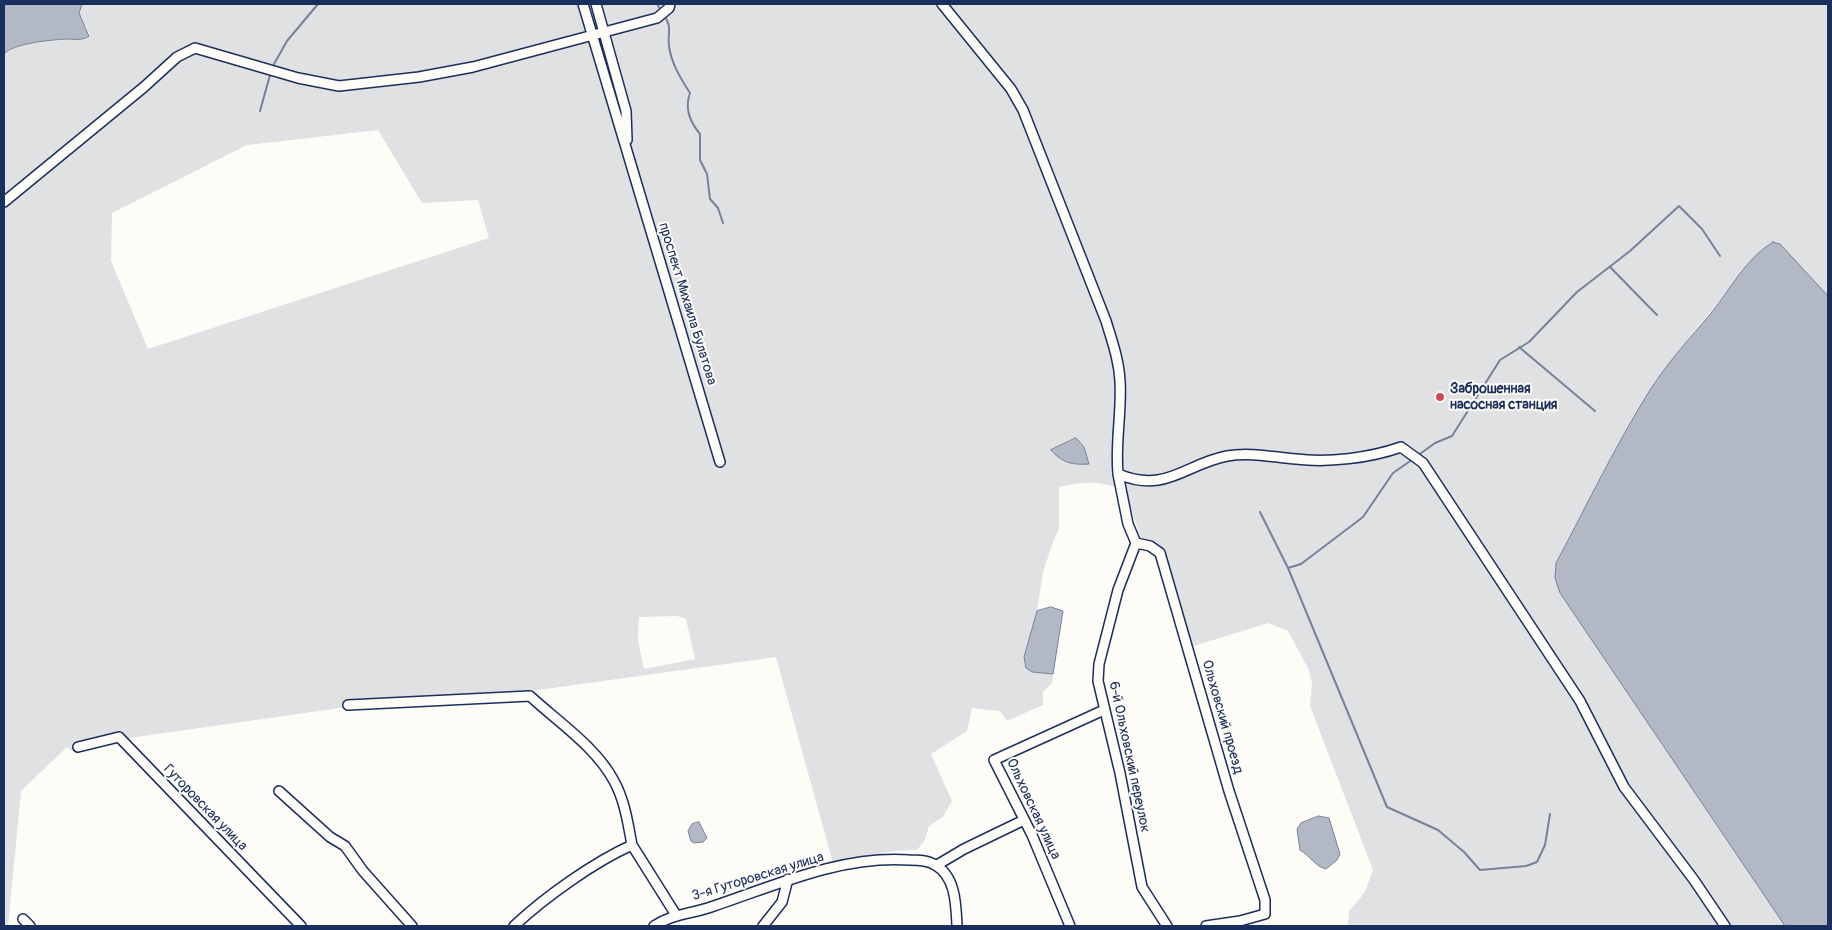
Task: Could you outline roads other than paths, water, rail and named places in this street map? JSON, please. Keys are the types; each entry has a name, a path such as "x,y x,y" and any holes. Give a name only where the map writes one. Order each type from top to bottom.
{"street":[{"name":"проспект Михаила Булатова","path":"583,4 720,462"},
{"name":"проспект Михаила Булатова","path":"596,4 626,111 627,153"},
{"path":"4,202 144,86 177,56 195,48 298,78 339,86 419,77 472,67 657,18 669,8 670,4"},
{"path":"942,4 1011,89 1024,110 1106,321 1117,355 1120,380 1115,449 1118,474 1128,524 1136,544"},
{"path":"1118,474 1129,478 1166,480 1210,460 1246,453 1313,460 1389,452 1401,447 1423,463 1580,701 1624,787 1694,880 1725,926"},
{"name":"6-й Ольховский переулок","path":"1136,544 1118,590 1099,664 1098,682 1120,773 1142,887 1166,926"},
{"name":"Ольховский проезд","path":"1136,544 1150,546 1160,554 1229,791 1265,900 1265,914 1240,921 1206,926"},
{"path":"348,705 530,696 606,768 618,790 632,845 676,915"},
{"name":"Ольховская улица","path":"1070,926 1024,820 994,760 1104,710"},
{"name":"Гуторовская улица","path":"78,746 119,737 301,926"},
{"path":"279,791 330,837 345,846 363,870 412,926"},
{"path":"958,926 952,886 937,865 964,848 1024,820"},
{"path":"514,926 536,907 604,860 632,845"},
{"name":"3-я Гуторовская улица","path":"654,926 676,915 708,908 788,879 839,867 896,859 919,860 937,865"},
{"path":"763,926 782,902 788,879"},
{"path":"22,919 30,926"}],"waterway":[{"path":"274,64 287,41 318,4"},
{"path":"657,4 662,12"},
{"path":"664,15 669,27 669,46 672,59 690,93 688,110 693,125 700,134 700,160 707,174 710,199 718,208 723,223"},
{"path":"260,111 270,75"},
{"path":"1417,456 1435,443 1452,436 1500,360 1529,342 1577,292 1630,251 1679,206 1702,229 1720,256"},
{"path":"1610,267 1657,315"},
{"path":"1519,347 1595,411"},
{"path":"1260,512 1288,568 1301,564 1363,517 1393,473 1413,459"},
{"path":"1288,568 1387,807 1438,830 1464,852 1480,870 1526,866 1537,862 1545,845 1550,814"}],"place":[{"name":"Заброшенная насосная станция","path":"1440,397"}]}
